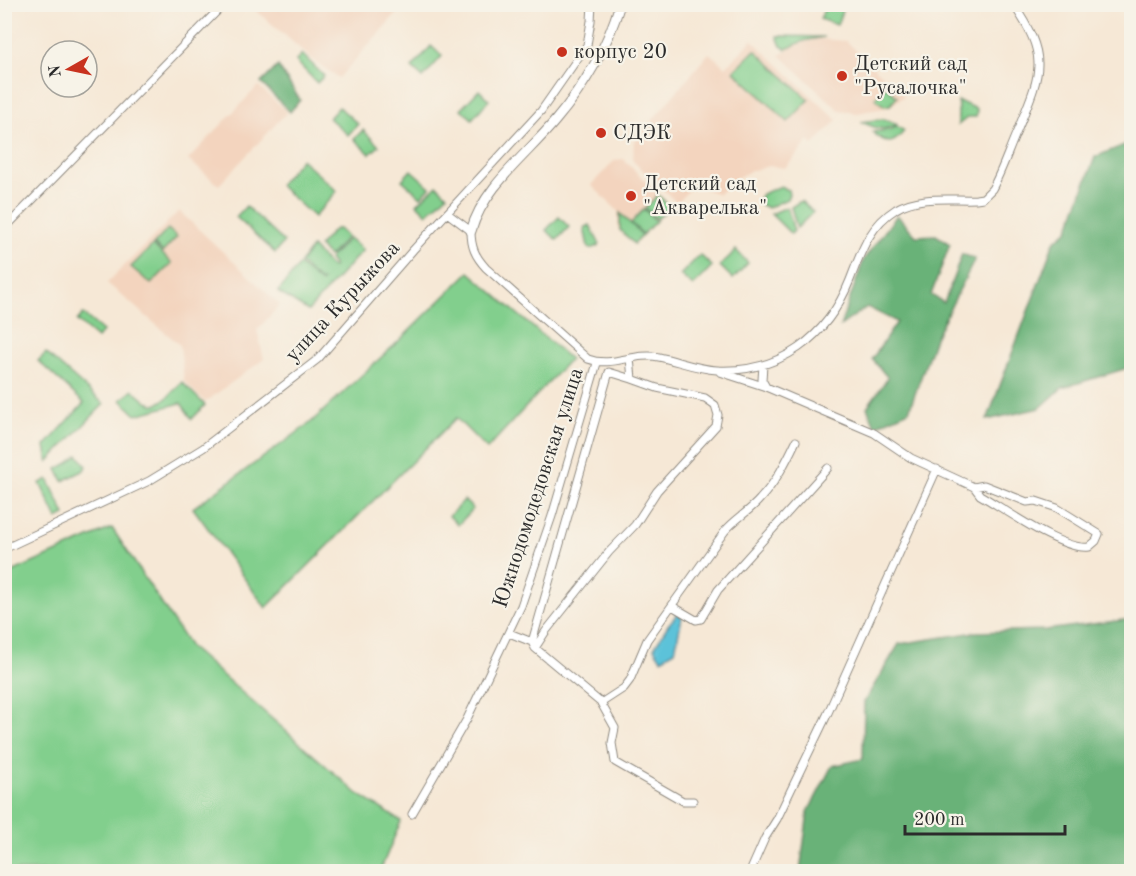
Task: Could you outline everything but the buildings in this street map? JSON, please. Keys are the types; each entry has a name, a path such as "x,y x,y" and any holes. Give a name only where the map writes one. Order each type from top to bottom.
{"street":[{"path":"4,229 225,4"},
{"name":"улица Курыжова","path":"4,549 149,481 203,448 318,359 541,111 587,45 592,4"},
{"path":"620,4 607,42 580,87 554,122 484,201 478,211 471,231 474,252 486,268 588,359 597,363 605,363 630,358 657,357 715,370 766,387 874,433 911,458 974,487 980,495 1036,530 1080,547 1089,547 1096,541 1099,534 1057,508 1036,501 1027,502 981,484 974,487"},
{"path":"715,370 763,365 797,349 810,339 830,318 842,297 865,241 871,232 897,208 928,200 982,198 992,189 1037,79 1037,56 1033,38 1013,4"},
{"path":"447,213 471,231"},
{"path":"630,358 632,379"},
{"name":"Южнодомодедовская улица","path":"412,814 467,719 509,633 545,540 597,363"},
{"path":"763,365 762,380 766,387"},
{"path":"609,372 657,388 705,398 715,405 718,415 716,426 657,492 635,525 609,552 533,645 609,372"},
{"path":"601,703 624,688 630,680 647,640 725,531 759,501 780,473 796,441"},
{"path":"672,606 696,620 701,619 718,590 828,468"},
{"path":"750,872 827,715 937,470"},
{"path":"509,633 533,645 601,703 615,728 612,743 615,762 683,801 693,801"}],"shaded area":[{"path":"250,5 404,5 339,78 318,64"},
{"name":"Детский сад \"Русалочка\"","path":"820,39 846,41 904,96 889,107 857,113 839,110 780,55 805,42"},
{"path":"752,40 837,120 813,145 809,141 785,168 769,166 750,171 733,180 719,194 693,185 677,203 633,161 634,142 709,53 726,67"},
{"path":"258,86 287,112 219,185 188,160"},
{"name":"Детский сад \"Акварелька\"","path":"623,159 671,206 634,245 618,229 618,211 591,185 615,160"},
{"path":"179,211 280,305 257,330 264,359 205,402 184,381 180,345 107,283"}],"green space":[{"path":"826,5 844,5 837,25 820,19"},
{"path":"777,36 824,37 804,41 786,49 781,46"},
{"path":"431,46 442,56 423,78 412,68"},
{"path":"755,50 809,100 788,122 734,71"},
{"path":"302,54 324,76 317,83 296,61"},
{"path":"278,66 300,100 290,112 261,83"},
{"path":"886,86 897,97 890,105 884,106 875,98"},
{"path":"479,90 489,100 472,119 461,109"},
{"path":"958,101 977,109 976,117 968,117 958,125"},
{"path":"339,107 358,124 348,135 329,118"},
{"path":"884,119 897,124 883,129 861,122"},
{"path":"897,126 904,131 892,142 885,141 872,132 890,130"},
{"path":"363,130 379,146 370,154 354,139"},
{"path":"1131,142 1131,367 1062,388 1040,408 987,420 1054,242 1068,230 1095,157"},
{"path":"301,159 337,191 314,217 279,185"},
{"path":"411,170 430,187 421,197 402,180"},
{"path":"437,185 447,195 427,214 417,204"},
{"path":"781,186 788,190 787,199 768,208 761,205 759,199 762,194"},
{"path":"658,195 670,207 657,219 645,208"},
{"path":"801,201 813,212 797,228 791,207"},
{"path":"246,206 284,242 275,253 236,217"},
{"path":"787,207 794,231 791,234 771,214"},
{"path":"644,209 656,221 643,234 631,223"},
{"path":"620,213 642,235 634,244 620,230"},
{"path":"897,215 916,236 936,235 950,244 931,295 944,303 962,254 975,259 935,338 909,411 875,426 867,407 888,378 872,359 897,322 867,307 840,326 864,259"},
{"path":"559,217 569,227 557,240 546,230"},
{"path":"590,225 599,243 598,246 590,249 584,228"},
{"path":"168,229 177,237 163,252 154,244"},
{"path":"335,229 339,229 347,237 328,256 319,246"},
{"path":"349,238 363,250 308,311 278,292 299,265 321,283 323,280 321,282 300,263 312,247 332,268 334,266 329,259"},
{"path":"153,245 172,263 151,284 131,267"},
{"path":"736,250 748,263 733,279 720,266"},
{"path":"700,255 712,266 693,286 680,275"},
{"path":"469,272 570,359 487,449 456,418 266,608 193,508 309,424"},
{"path":"83,314 103,331 97,338 77,321"},
{"path":"46,353 104,404 48,462 45,446 84,403 38,361"},
{"path":"182,382 205,405 192,419 181,403 136,415 121,400 133,390 147,402 156,405 167,398"},
{"path":"78,455 87,466 83,471 63,481 57,469"},
{"path":"48,479 65,515 57,519 40,483"},
{"path":"464,500 473,509 458,525 449,516"},
{"path":"112,528 190,647 358,794 401,821 380,871 5,871 5,575"},
{"path":"1131,619 1131,871 800,871 808,812 832,766 863,759 864,702 899,644 976,632 1045,630"}],"water":[{"path":"678,613 682,617 675,651 661,659 654,648"}],"place":[{"name":"корпус 20","path":"562,52"},
{"name":"Детский сад \"Русалочка\"","path":"842,76"},
{"name":"СДЭК","path":"601,133"},
{"name":"Детский сад \"Акварелька\"","path":"631,196"}]}
